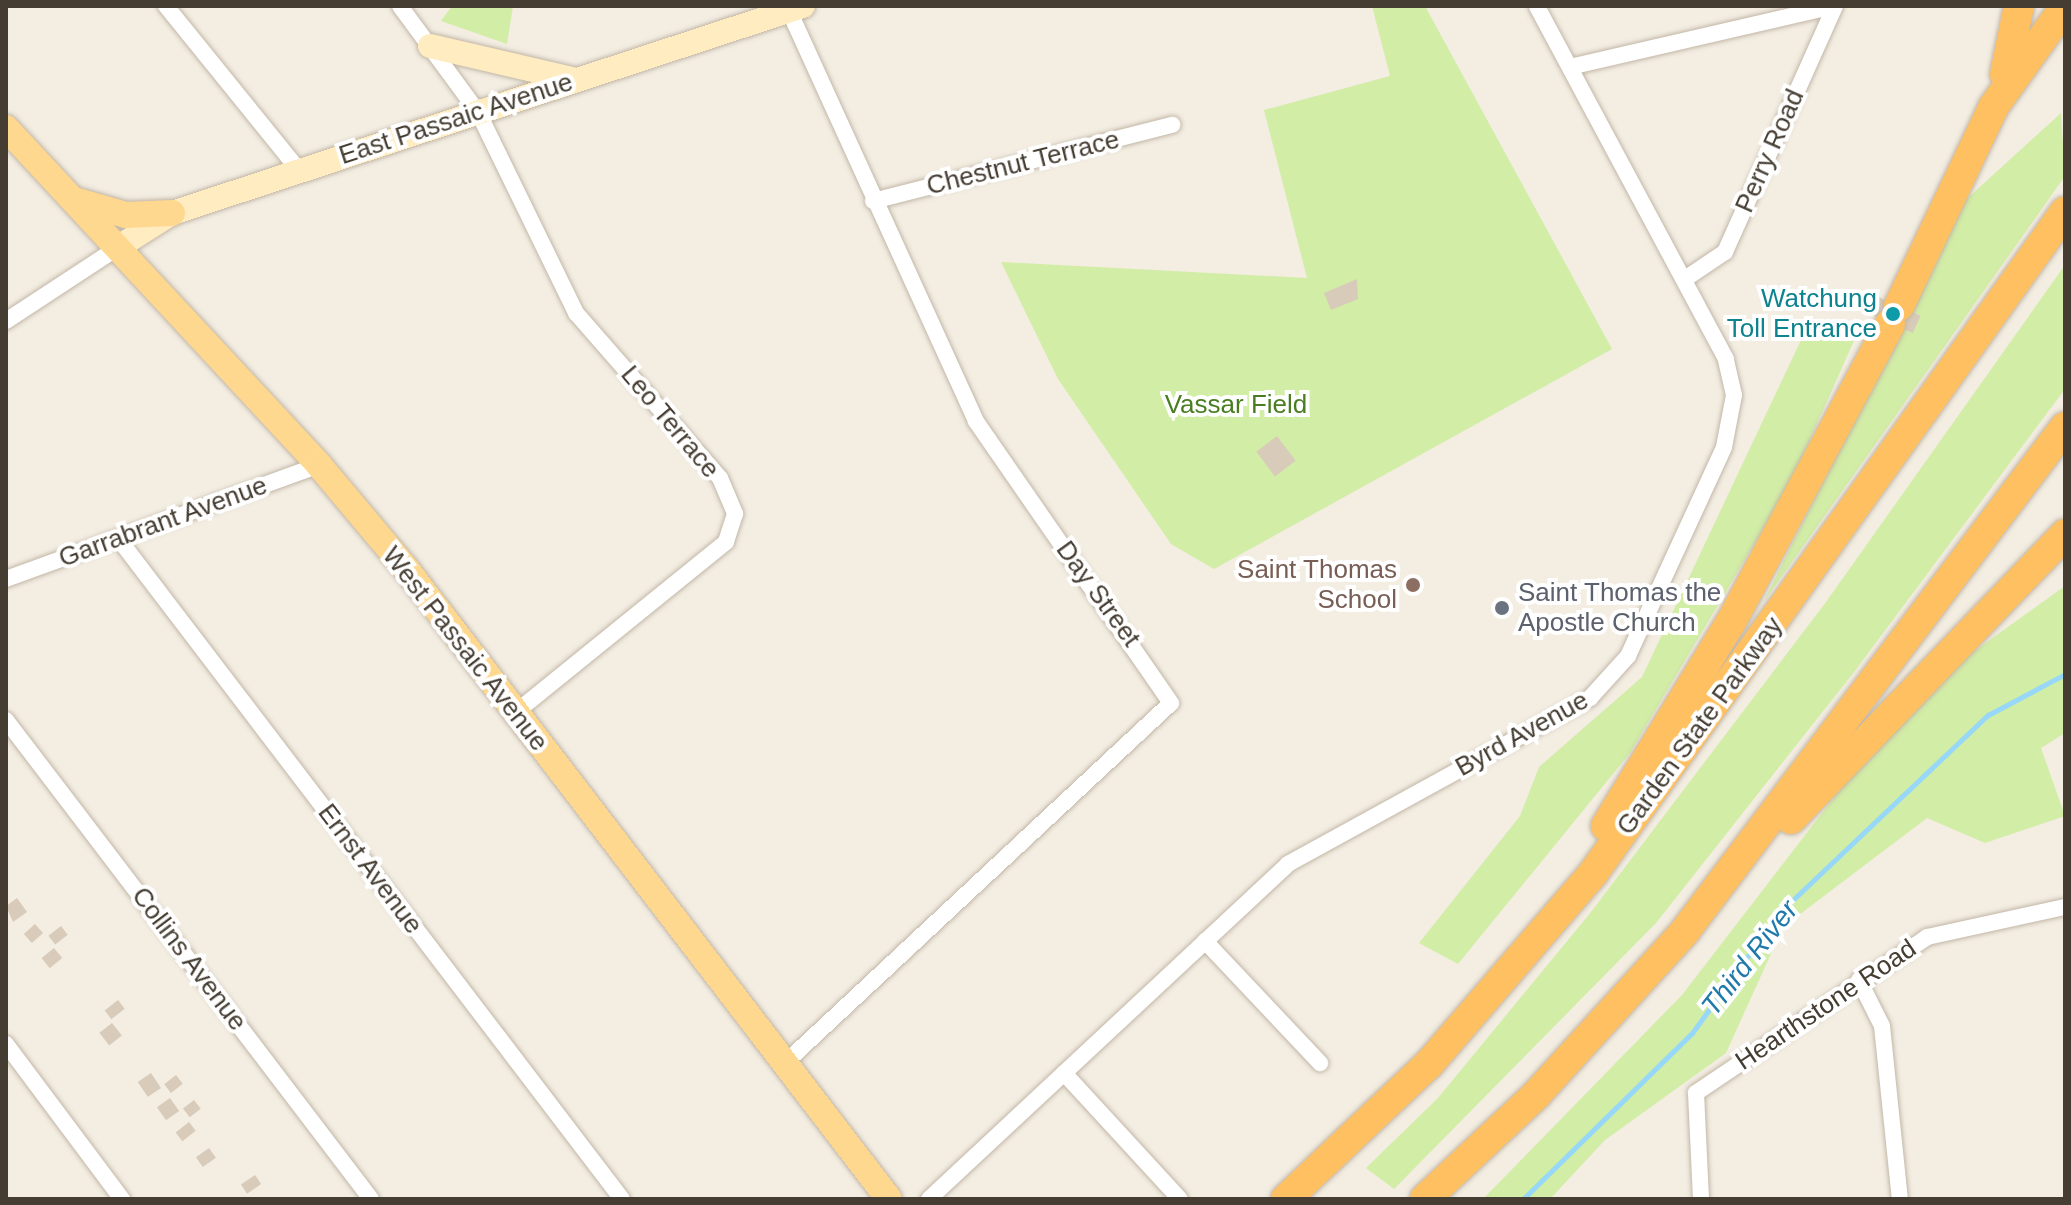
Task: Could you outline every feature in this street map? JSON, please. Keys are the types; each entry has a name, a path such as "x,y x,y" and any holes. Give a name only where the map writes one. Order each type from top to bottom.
{"highway":[{"path":"1994,106 2019,6"},
{"path":"1514,969 1716,649 1894,315 1994,106 2060,15"},
{"name":"Garden State Parkway","path":"1286,1199 1429,1064 1514,969 1671,770 2065,212"},
{"path":"1685,931 2065,427"},
{"path":"1425,1199 1536,1095 1685,931 2065,534"}],"main road":[{"name":"East Passaic Avenue","path":"117,248 172,213 796,8"},
{"path":"430,46 576,80"},
{"name":"West Passaic Avenue","path":"6,128 319,465 515,713 889,1199"},
{"path":"71,199 126,215 172,213"}],"street":[{"path":"166,6 299,170"},
{"name":"Leo Terrace","path":"400,6 478,112 576,313 720,478 735,514 726,542 515,713"},
{"name":"Byrd Avenue","path":"929,1199 1288,864 1611,682 1733,423 1726,359 1537,6"},
{"path":"1570,67 1834,6"},
{"name":"Perry Road","path":"1685,279 1725,252 1834,6"},
{"name":"Day Street","path":"784,1064 1171,703 976,421 873,201 796,8"},
{"name":"Chestnut Terrace","path":"873,201 1172,125"},
{"path":"6,321 117,248"},
{"name":"Garrabrant Avenue","path":"6,579 319,465"},
{"name":"Ernst Avenue","path":"118,538 622,1199"},
{"name":"Collins Avenue","path":"6,720 371,1199"},
{"name":"Hearthstone Road","path":"1701,1199 1691,1101 1859,980 1927,937 2065,907"},
{"path":"1205,941 1320,1063"},
{"path":"1859,980 1882,1026 1900,1199"},
{"path":"6,1044 122,1199"},
{"path":"1064,1073 1180,1199"}],"green space":[{"path":"452,6 513,6 507,44 441,21"},
{"name":"Vassar Field","path":"1372,6 1425,6 1612,349 1214,569 1171,544 1058,379 1001,262 1307,278 1264,110 1390,76"},
{"path":"2061,113 2065,176 1763,603 1959,206"},
{"path":"2065,265 2065,389 1854,672 1656,923 1394,1189 1366,1168 1438,1098 1591,912 1826,602"},
{"path":"1810,321 1861,325 1791,482 1630,753 1458,964 1419,943 1520,816 1539,767 1642,677"},
{"path":"2065,586 2065,733 2041,748 2065,816 1985,843 1927,818 1783,927 1726,1053 1605,1140 1550,1199 1483,1199 1682,995 1913,695"}],"building":[{"path":"1357,279 1358,299 1331,310 1324,293"},
{"name":"Watchung Toll Entrance","path":"1874,295 1921,316 1913,333 1866,312"},
{"path":"1277,436 1296,461 1275,476 1256,452"},
{"path":"17,898 27,912 13,922 6,906"},
{"path":"35,924 43,933 32,943 24,934"},
{"path":"61,926 68,935 55,945 48,936"},
{"path":"54,948 62,958 50,968 42,958"},
{"path":"118,1000 125,1009 111,1019 105,1010"},
{"path":"112,1023 122,1036 109,1045 99,1033"},
{"path":"151,1073 161,1088 148,1097 138,1082"},
{"path":"176,1075 183,1084 171,1093 164,1084"},
{"path":"170,1098 179,1111 166,1120 157,1107"},
{"path":"194,1100 201,1109 190,1117 183,1109"},
{"path":"189,1122 196,1131 182,1141 176,1132"},
{"path":"209,1148 216,1158 203,1167 196,1157"},
{"path":"255,1175 261,1184 247,1194 241,1185"}],"waterway":[{"name":"Third River","path":"1523,1199 1692,1033 1779,913 1988,715 2065,674"}],"place":[{"name":"Watchung Toll Entrance","path":"1893,314"},
{"name":"Saint Thomas School","path":"1413,585"},
{"name":"Saint Thomas the Apostle Church","path":"1502,608"}]}
